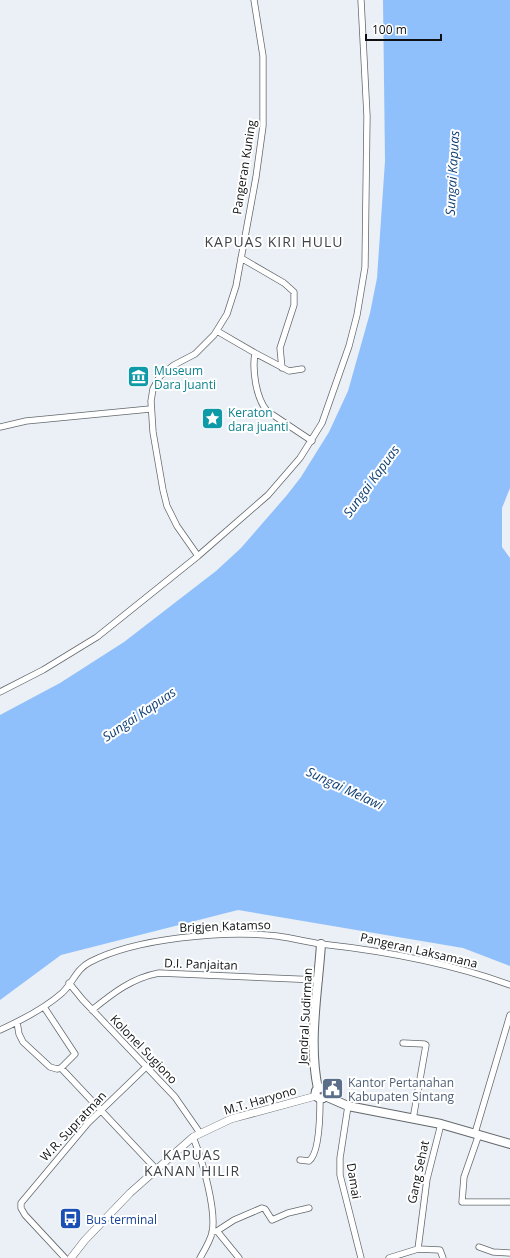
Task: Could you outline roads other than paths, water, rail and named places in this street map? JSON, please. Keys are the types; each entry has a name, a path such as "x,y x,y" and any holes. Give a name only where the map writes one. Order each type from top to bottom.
{"highway":[{"name":"Jendral Sudirman","path":"320,1095 314,1068 321,944"},
{"path":"320,1095 348,1106 441,1124 510,1144"}],"main road":[{"name":"M.T. Haryono","path":"71,1258 104,1219 156,1169 193,1137 231,1119 320,1095"}],"street":[{"name":"Pangeran Kuning","path":"198,556 177,526 167,506 161,482 150,409 153,389 160,376 174,365 195,354 210,340 217,331 232,302 256,177 263,126 262,56 254,0"},
{"path":"0,692 33,676 97,638 198,556 268,495 312,440 322,423 339,379 357,315 363,287 366,256 367,116 361,0"},
{"path":"241,258 284,283 294,292 294,305 280,348 282,368"},
{"path":"217,331 282,368 292,372 302,369"},
{"path":"255,353 257,386 265,409 312,440"},
{"path":"0,427 26,421 150,409"},
{"name":"Brigjen Katamso","path":"0,1030 44,1007 62,992 79,969 88,962 118,950 173,939 221,935 276,936 321,944"},
{"name":"Pangeran Laksamana","path":"321,944 378,951 483,976 510,985"},
{"name":"D.I. Panjaitan","path":"92,1010 127,983 159,973 319,980"},
{"name":"Kolonel Sugiono","path":"70,983 92,1010 175,1097 200,1133"},
{"path":"14,1024 23,1042 50,1067 57,1069 61,1068 75,1054 44,1007"},
{"path":"510,1015 464,1177 462,1202 510,1202"},
{"path":"403,1043 419,1043 426,1046 414,1119"},
{"name":"W.R. Supratman","path":"65,1258 25,1214 21,1208 21,1203 75,1137 146,1067"},
{"path":"61,1068 156,1169"},
{"path":"300,1160 309,1161 314,1155 319,1126 320,1095"},
{"name":"Damai","path":"348,1106 340,1158 340,1175 361,1258"},
{"name":"Gang Sehat","path":"418,1250 428,1172 441,1124"},
{"path":"193,1137 206,1178 215,1231 239,1258"},
{"path":"200,1258 215,1231 234,1220 262,1208 265,1209 272,1220 288,1213 309,1208"},
{"path":"479,1247 493,1252 509,1255"},
{"path":"390,1258 418,1250 440,1250 443,1258"}],"water":[{"path":"383,0 510,0 510,488 502,508 502,547 510,558 510,966 463,948 238,910 61,955 0,1000 0,715 60,683 124,642 216,571 241,548 301,477 329,432 348,391 370,313 377,278 385,161"}],"place":[{"name":"Museum Dara Juanti","path":"139,377"},
{"name":"Keraton dara juanti","path":"212,419"},
{"name":"Kantor Pertanahan Kabupaten Sintang","path":"333,1089"},
{"name":"Bus terminal","path":"70,1219"}],"district":[{"name":"KAPUAS KIRI HULU","path":"274,241"},
{"name":"KAPUAS KANAN HILIR","path":"192,1162"}],"water label":[{"name":"Sungai Kapuas","path":"452,173"},
{"name":"Sungai Kapuas","path":"371,481"},
{"name":"Sungai Kapuas","path":"139,714"},
{"name":"Sungai Melawi","path":"345,788"}]}
